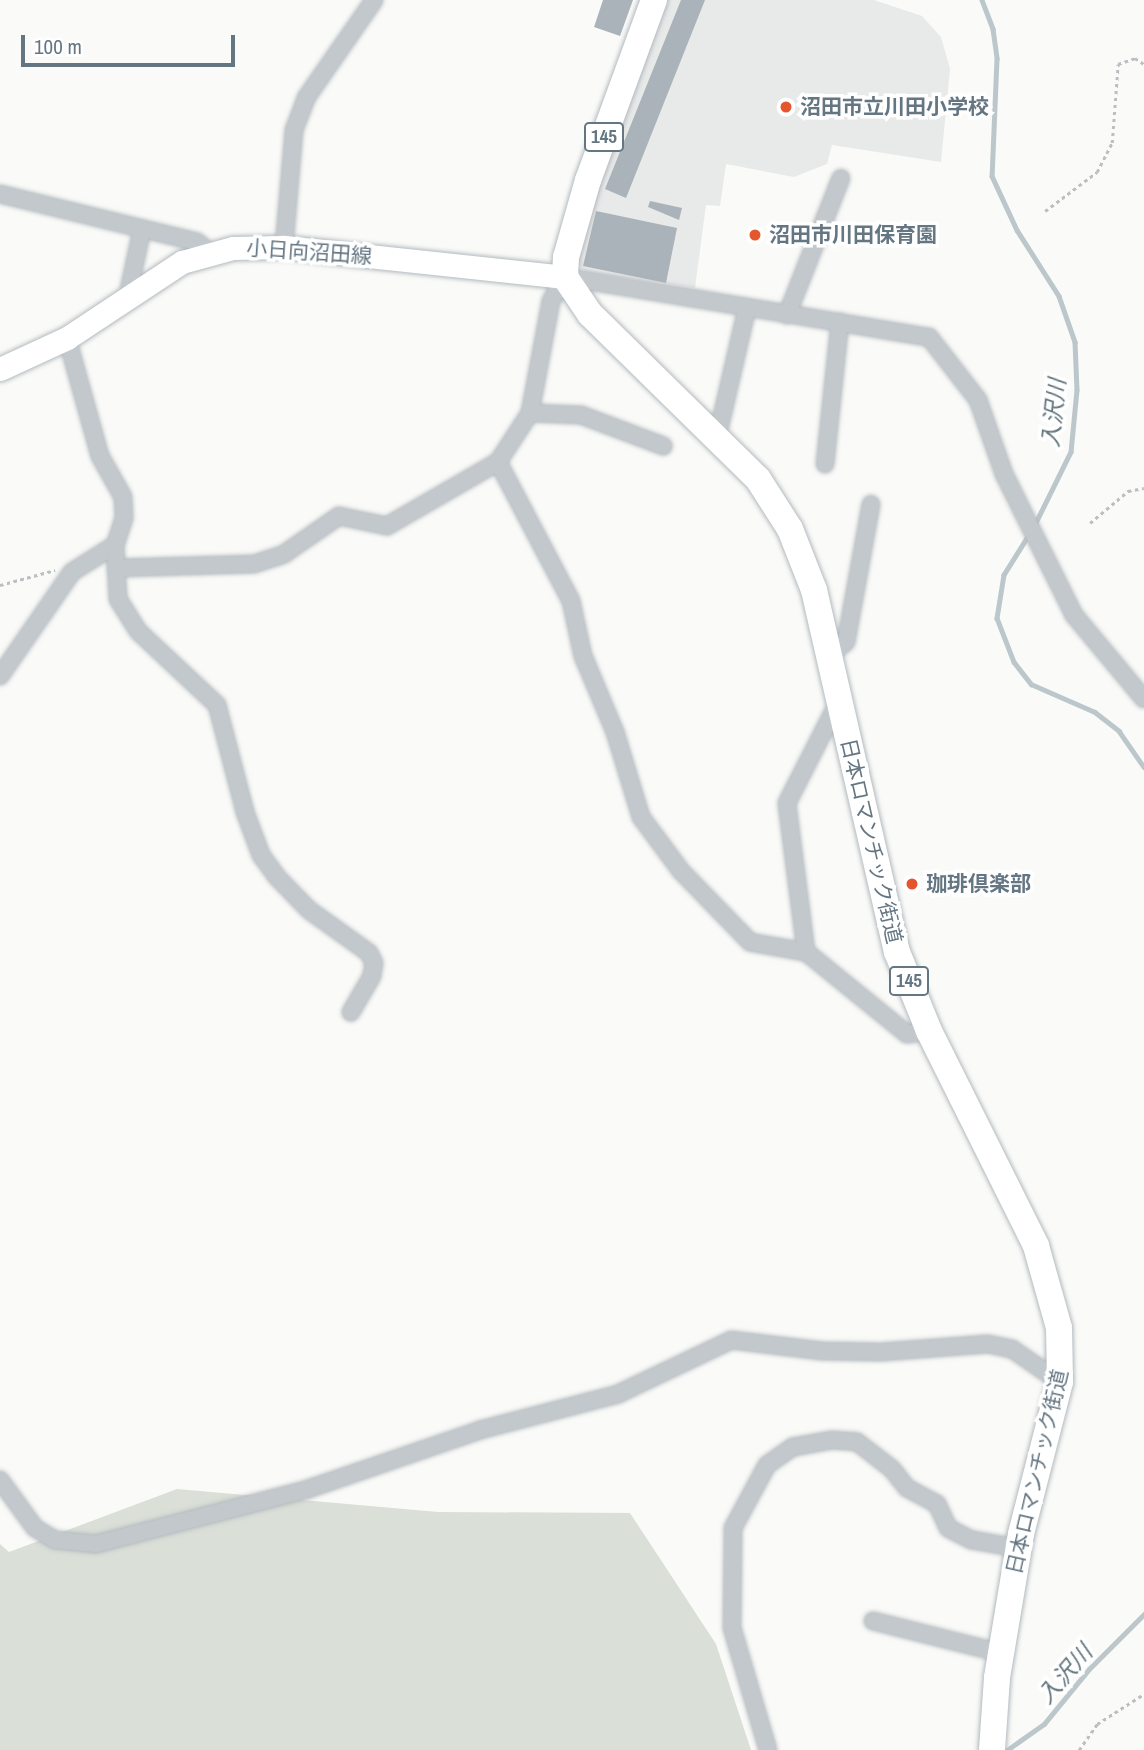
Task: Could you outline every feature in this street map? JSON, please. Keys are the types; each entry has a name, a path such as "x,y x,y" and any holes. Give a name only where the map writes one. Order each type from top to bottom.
{"highway":[{"name":"145","path":"565,277 566,257 588,180 654,0"},
{"name":"日本ロマンチック街道","path":"565,277 590,314 758,479 790,529 814,590 897,952 929,1031 1036,1246 1059,1328 1060,1382 1018,1548 1000,1653 992,1750"}],"main road":[{"name":"小日向沼田線","path":"0,369 67,338 128,295 182,262 210,252 284,247 565,277"}],"street":[{"path":"284,247 294,130 302,108 374,0"},
{"path":"788,315 841,178"},
{"path":"0,194 197,242 210,252"},
{"path":"128,295 142,229"},
{"path":"116,568 254,564 284,554 339,516 387,526 498,463 530,413 551,301 565,277 929,337 978,400 1027,522 1074,615 1144,699"},
{"path":"717,438 747,308"},
{"path":"825,464 840,322"},
{"path":"67,338 100,456 123,497 124,518 115,545 118,599 139,632 217,705 261,855 309,910 369,954 374,963 372,976 351,1012"},
{"path":"530,413 581,415 663,446"},
{"path":"498,463 571,601 583,656 615,732 641,817 681,871 750,942 806,952 907,1034 929,1031"},
{"path":"828,656 846,642 871,504"},
{"path":"0,676 72,572 115,545"},
{"path":"806,952 787,803 838,703"},
{"path":"0,1480 35,1528 55,1540 96,1544 294,1493 480,1430 618,1394 731,1340 834,1352 988,1344 1012,1349 1060,1382"},
{"path":"768,1750 732,1628 733,1528 767,1465 793,1447 831,1440 857,1442 892,1469 907,1488 937,1504 948,1528 972,1540 1018,1548"},
{"path":"873,1621 1000,1653"}],"path":[{"path":"1045,211 1097,172 1112,142 1118,64 1135,58 1144,64"},
{"path":"1090,523 1128,491 1144,488"},
{"path":"0,585 48,569 72,572"},
{"path":"1079,1750 1097,1724 1144,1693"}],"shaded area":[{"name":"沼田市立川田小学校","path":"666,0 874,0 922,16 941,37 950,69 941,162 832,145 827,164 794,177 726,164 720,206 706,205 695,288 585,272 576,261 595,194"},
{"path":"177,1489 438,1512 630,1513 716,1644 751,1750 0,1750 0,1544 9,1552"}],"building":[{"path":"603,0 633,0 620,36 594,27"},
{"path":"681,0 705,0 626,198 605,189"},
{"path":"650,201 682,208 679,220 648,207"},
{"path":"596,211 677,228 666,283 583,266"}],"waterway":[{"name":"入沢川","path":"982,0 993,29 997,59 992,176 1017,230 1059,296 1075,342 1077,390 1071,452 1034,527"},
{"name":"入沢川","path":"1029,535 1004,575 997,618 1014,662 1031,684 1095,712 1119,731 1144,767"},
{"name":"入沢川","path":"1007,1750 1044,1724 1089,1669 1144,1614"}],"place":[{"name":"沼田市立川田小学校","path":"786,107"},
{"name":"沼田市川田保育園","path":"755,235"},
{"name":"珈琲倶楽部","path":"912,884"}]}
